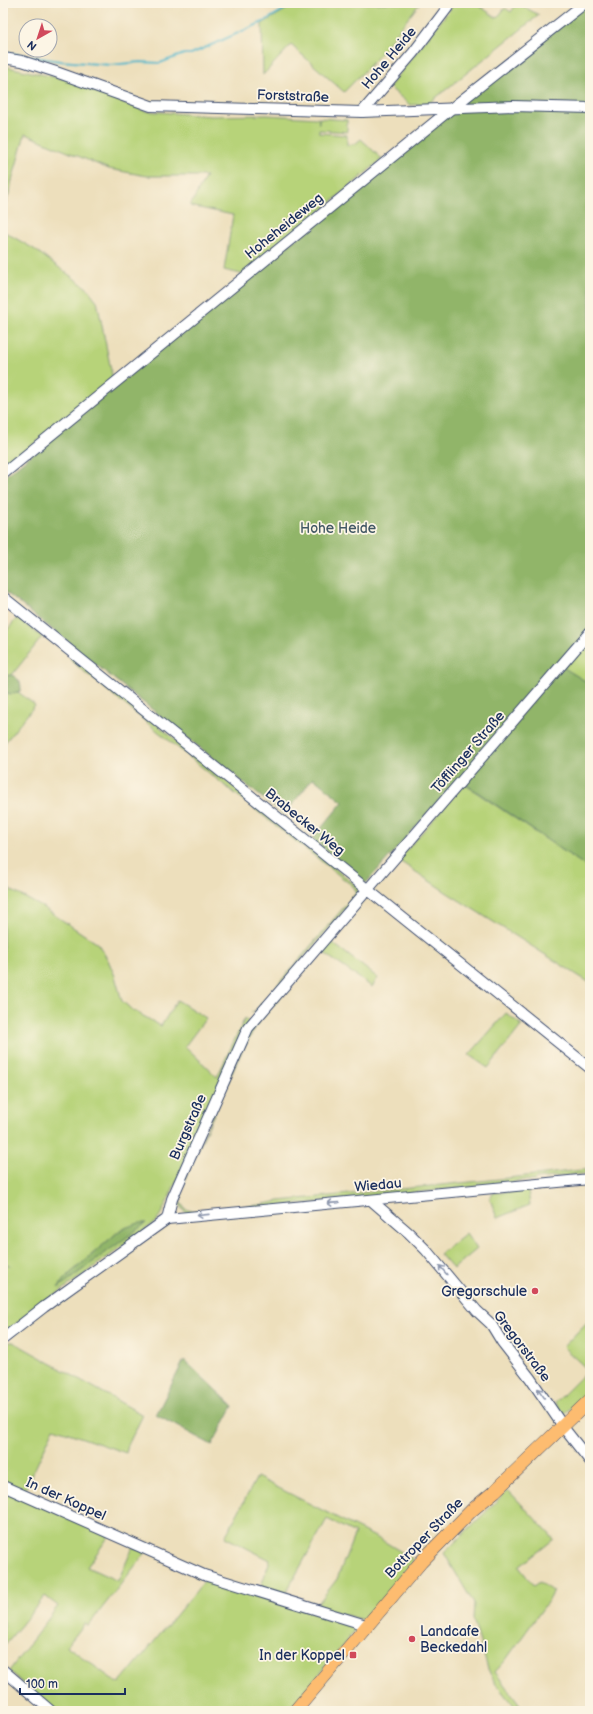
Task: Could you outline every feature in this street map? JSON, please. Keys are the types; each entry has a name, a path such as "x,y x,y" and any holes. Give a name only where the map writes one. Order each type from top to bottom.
{"main road":[{"name":"Bottroper Straße","path":"295,1711 366,1625 422,1562 457,1526 590,1400"}],"street":[{"name":"Hohe Heide","path":"362,112 413,53 451,3"},
{"name":"Hoheheideweg","path":"3,474 452,108 585,3"},
{"name":"Forststraße","path":"3,58 22,61 56,72 150,106 362,112 513,106 590,108"},
{"name":"Brabecker Weg","path":"3,597 590,1068"},
{"name":"Töfflinger Straße","path":"367,890 590,632"},
{"name":"Burgstraße","path":"168,1219 172,1199 248,1028 367,890"},
{"name":"Wiedau","path":"168,1219 329,1203 372,1201 590,1179"},
{"name":"Gregorstraße","path":"372,1201 422,1246 477,1311 491,1324 590,1461"},
{"path":"3,1339 82,1280 168,1219"},
{"name":"In der Koppel","path":"3,1486 204,1575 366,1625"},
{"path":"3,1670 51,1711"}],"green space":[{"path":"297,3 420,3 376,59 344,92 291,45 263,75 262,24"},
{"path":"455,3 475,3 497,18 505,8 511,12 517,3 539,15 428,104 410,105 389,87"},
{"name":"Hohe Heide","path":"584,3 590,3 590,636 564,668 590,684 590,869 458,779 366,883 312,839 343,802 313,778 284,815 3,590 3,478"},
{"path":"3,66 64,79 145,111 211,116 267,115 318,118 319,124 319,118 347,120 347,132 319,130 319,133 347,135 347,145 355,144 361,139 382,159 245,275 224,270 233,215 190,206 206,176 147,176 109,169 25,134 3,211"},
{"path":"3,231 34,249 87,288 97,301 113,380 3,469"},
{"path":"17,618 42,637 12,675 3,676 3,635"},
{"path":"590,636 590,684 564,668"},
{"path":"73,657 358,887 358,894 256,1012 251,1012 255,1011 356,893 354,887 214,777 70,660"},
{"path":"12,675 21,686 20,691 11,694 3,692 3,676"},
{"path":"3,692 11,694 18,692 35,705 3,745"},
{"path":"464,784 590,869 590,983 398,860"},
{"path":"3,886 44,908 98,944 108,960 115,976 122,1001 131,1009 161,1026 177,1000 206,1018 185,1046 217,1077 245,1018 249,1022 157,1221 3,1333 3,1264 11,1266 3,1262","holes":["146,1223 59,1287 64,1279 118,1232"]},
{"path":"346,918 348,919 330,941 378,978 372,987 321,951 258,1023 242,1051 188,1172 180,1195 180,1201 185,1209 192,1211 259,1205 279,1201 590,1169 590,1173 536,1179 534,1181 521,1180 510,1183 207,1213 188,1214 182,1209 177,1196 249,1031"},
{"path":"506,1013 522,1025 488,1068 469,1055"},
{"path":"528,1190 530,1205 497,1218 490,1199 493,1193"},
{"path":"139,1223 146,1223 58,1288 64,1279 118,1232"},
{"path":"466,1233 477,1249 453,1269 440,1254"},
{"path":"590,1319 590,1390 564,1414 555,1403 588,1370 563,1347"},
{"path":"9,1342 13,1342 143,1415 128,1445 126,1453 54,1428 24,1492 3,1483 3,1346"},
{"path":"184,1360 233,1406 212,1445 156,1415"},
{"path":"257,1477 385,1542 413,1559 413,1562 365,1619 363,1620 316,1606 337,1579 355,1533 327,1519 284,1596 260,1589 270,1560 225,1537"},
{"path":"3,1489 109,1536 87,1567 118,1581 133,1547 146,1552 88,1626 85,1623 67,1646 119,1684 206,1579 356,1626 357,1628 289,1711 55,1711 9,1671 58,1606 45,1596 3,1647"},
{"path":"508,1490 554,1539 519,1567 534,1586 540,1582 553,1592 551,1597 505,1661 495,1672 521,1707 522,1711 516,1711 517,1710 495,1683 488,1669 473,1619 474,1604 444,1553"}],"waterway":[{"path":"3,52 60,61 111,65 140,62 160,63 184,54 191,54 263,22 295,3"}],"place":[{"name":"Gregorschule","path":"535,1291"},
{"name":"Landcafe Beckedahl","path":"412,1639"},
{"name":"In der Koppel","path":"353,1655"}]}
